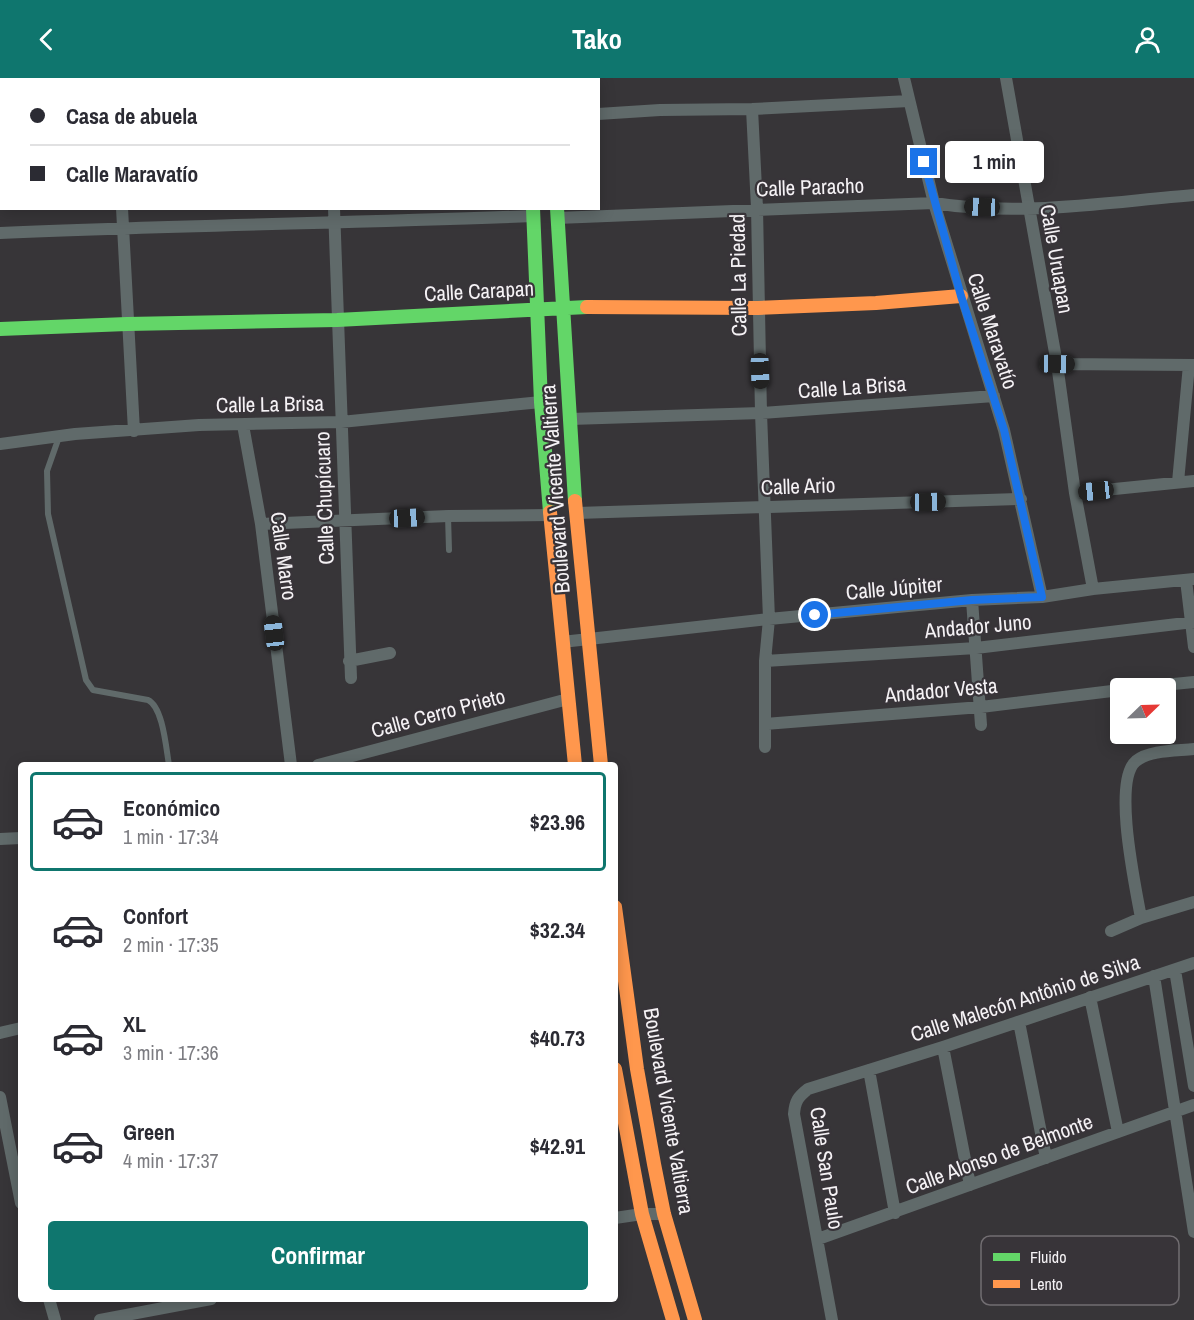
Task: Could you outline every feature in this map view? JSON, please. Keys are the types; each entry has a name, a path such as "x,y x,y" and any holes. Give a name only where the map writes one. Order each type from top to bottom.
{"main road":[{"name":"Boulevard Vicente Valtierra","path":"533,212 541,402 575,762"},
{"name":"Boulevard Vicente Valtierra","path":"557,213 577,513 602,762"},
{"name":"Calle Carapan","path":"0,329 337,320 562,308 758,308 876,303 961,296"},
{"name":"Boulevard Vicente Valtierra","path":"618,929 637,1070 664,1214 695,1320"},
{"name":"Boulevard Vicente Valtierra","path":"618,1085 642,1214 673,1320"}],"street":[{"name":"Calle Maravatío","path":"904,78 934,203 961,296 994,396 1021,499 1042,597"},
{"name":"Calle Uruapan","path":"1005,78 1057,364 1075,493 1093,589"},
{"path":"600,114 909,101"},
{"name":"Calle La Piedad","path":"752,109 769,619 765,661 765,747"},
{"name":"Calle Paracho","path":"557,213 934,203 964,207 1029,209 1194,195"},
{"path":"122,210 134,430"},
{"name":"Calle Chupícuaro","path":"334,210 351,678"},
{"path":"0,233 334,224 533,212"},
{"path":"1057,364 1192,365 1178,482"},
{"name":"Calle La Brisa","path":"570,419 761,413 994,396"},
{"name":"Calle La Brisa","path":"0,444 60,436 199,425 341,422 541,402"},
{"name":"Calle Marro","path":"243,425 261,524 291,762"},
{"path":"1075,493 1194,481"},
{"name":"Calle Ario","path":"577,513 1021,499"},
{"path":"261,524 448,516 550,515"},
{"path":"1190,579 1194,647"},
{"name":"Calle Júpiter","path":"562,642 769,619 972,600 1042,597 1190,579"},
{"path":"972,600 981,725"},
{"name":"Andador Juno","path":"765,661 976,648 1192,623"},
{"path":"349,661 390,653"},
{"path":"1176,684 1194,682"},
{"name":"Andador Vesta","path":"765,724 981,707 1110,691"},
{"name":"Calle Cerro Prieto","path":"329,762 568,699"},
{"path":"1141,918 1129,846 1126,790 1130,769 1147,755 1194,749"},
{"path":"0,839 18,838"},
{"path":"1111,931 1141,918 1194,902"},
{"name":"Calle Malecón Antônio de Silva","path":"869,1070 1194,963"},
{"path":"1175,970 1194,1086"},
{"path":"1154,976 1194,1232"},
{"path":"1090,997 1118,1132"},
{"path":"1019,1022 1046,1158"},
{"path":"0,1033 18,1029"},
{"path":"943,1047 970,1185"},
{"path":"869,1070 895,1213"},
{"name":"Calle San Paulo","path":"832,1320 794,1114 795,1102 808,1089 869,1070"},
{"path":"0,1097 18,1188"},
{"name":"Calle Alonso de Belmonte","path":"818,1239 1194,1105"},
{"path":"618,1218 664,1214"},
{"path":"50,1302 55,1320"},
{"path":"100,1320 195,1302"}],"lane":[{"path":"60,436 47,471 48,514 86,680 93,690 154,703 168,762"},
{"path":"448,516 449,550"}],"traffic: fast":[{"path":"533,210 541,402 550,512"},
{"path":"557,210 575,501"},
{"path":"0,329 337,320 587,307"}],"traffic: slow":[{"path":"587,307 758,308 876,303 961,296"},
{"path":"575,501 601,762"},
{"path":"550,512 575,762"},
{"path":"618,929 637,1069 654,1164 664,1214 695,1320"},
{"path":"618,1085 642,1214 673,1320"}],"route":[{"path":"815,615 972,600 1042,597 1004,430 961,296 924,162"}]}
